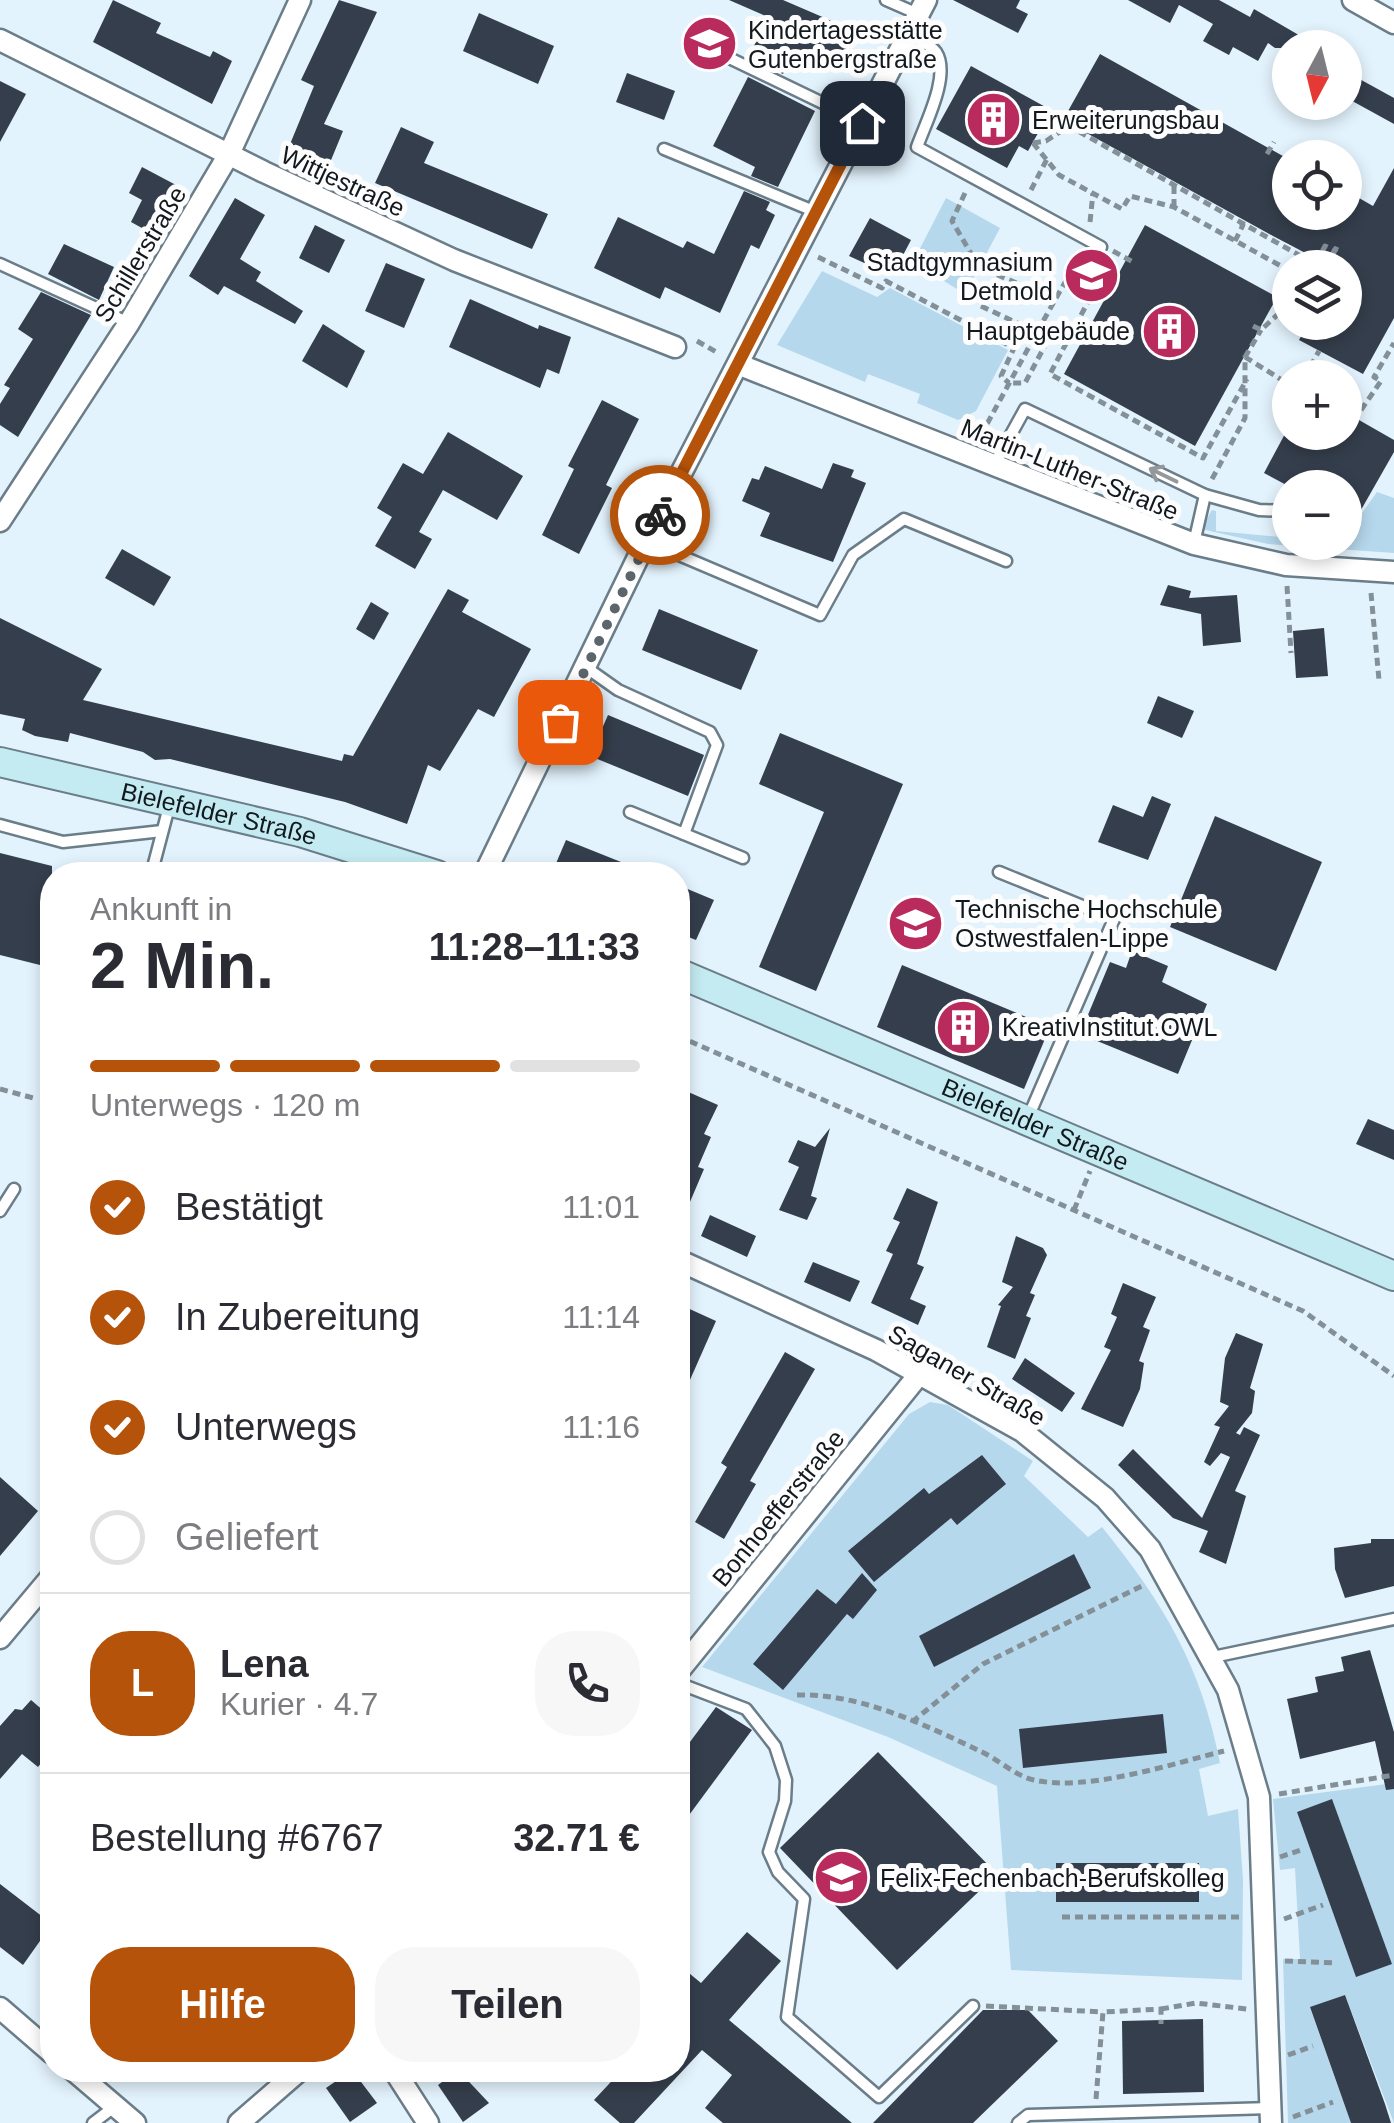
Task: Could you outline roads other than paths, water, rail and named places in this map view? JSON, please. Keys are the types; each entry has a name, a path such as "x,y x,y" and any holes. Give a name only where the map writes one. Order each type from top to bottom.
{"main road":[{"name":"Bielefelder Straße","path":"0,762 300,832 396,862"},
{"name":"Bielefelder Straße","path":"690,978 1394,1276"}],"street":[{"name":"Schillerstraße","path":"0,521 129,323 228,154 300,0"},
{"path":"1353,0 1394,23"},
{"path":"490,862 646,541 923,7"},
{"name":"Wittjestraße","path":"0,40 228,154 454,260 675,347"},
{"name":"Martin-Luther-Straße","path":"740,366 1194,544 1286,564 1394,572"},
{"name":"Saganer Straße","path":"690,1265 876,1350 1036,1442 1105,1498 1150,1549 1213,1657 1246,1745 1259,1797 1277,2116"},
{"name":"Bonhoefferstraße","path":"690,1657 917,1376"},
{"path":"0,1638 40,1590"},
{"path":"0,2008 40,2043"},
{"path":"87,2082 135,2123"},
{"path":"239,2123 286,2082"},
{"path":"402,2082 428,2123"}],"lane":[{"path":"886,0 923,7"},
{"path":"908,35 934,48 940,58 940,77 917,147 1101,247"},
{"path":"694,41 862,123"},
{"path":"664,149 817,212"},
{"path":"0,264 129,323"},
{"path":"993,467 1024,409 1206,495 1272,510"},
{"path":"1194,544 1206,495"},
{"path":"646,541 820,615 854,555 904,519 1006,561"},
{"path":"584,666 633,698 710,732 717,745 684,834"},
{"path":"154,862 170,800"},
{"path":"630,812 743,858"},
{"path":"0,825 62,842 162,831"},
{"path":"999,872 1114,919 1026,1121"},
{"path":"0,1211 14,1189"},
{"path":"1213,1657 1394,1619"},
{"path":"690,1688 746,1709 765,1730 782,1764 785,1801 769,1852 778,1872 804,1900 787,2017 879,2097 973,2006"},
{"path":"93,2123 115,2106"},
{"path":"1018,2123 1028,2115 1096,2112 1277,2116"}],"place":[{"name":"Kindertagesstätte Gutenbergstraße","path":"709,44"},
{"name":"Erweiterungsbau","path":"993,120"},
{"name":"Stadtgymnasium Detmold","path":"1092,276"},
{"name":"Hauptgebäude","path":"1169,331"},
{"name":"Technische Hochschule Ostwestfalen-Lippe","path":"916,923"},
{"name":"KreativInstitut.OWL","path":"963,1027"},
{"name":"Felix-Fechenbach-Berufskolleg","path":"841,1878"}]}
